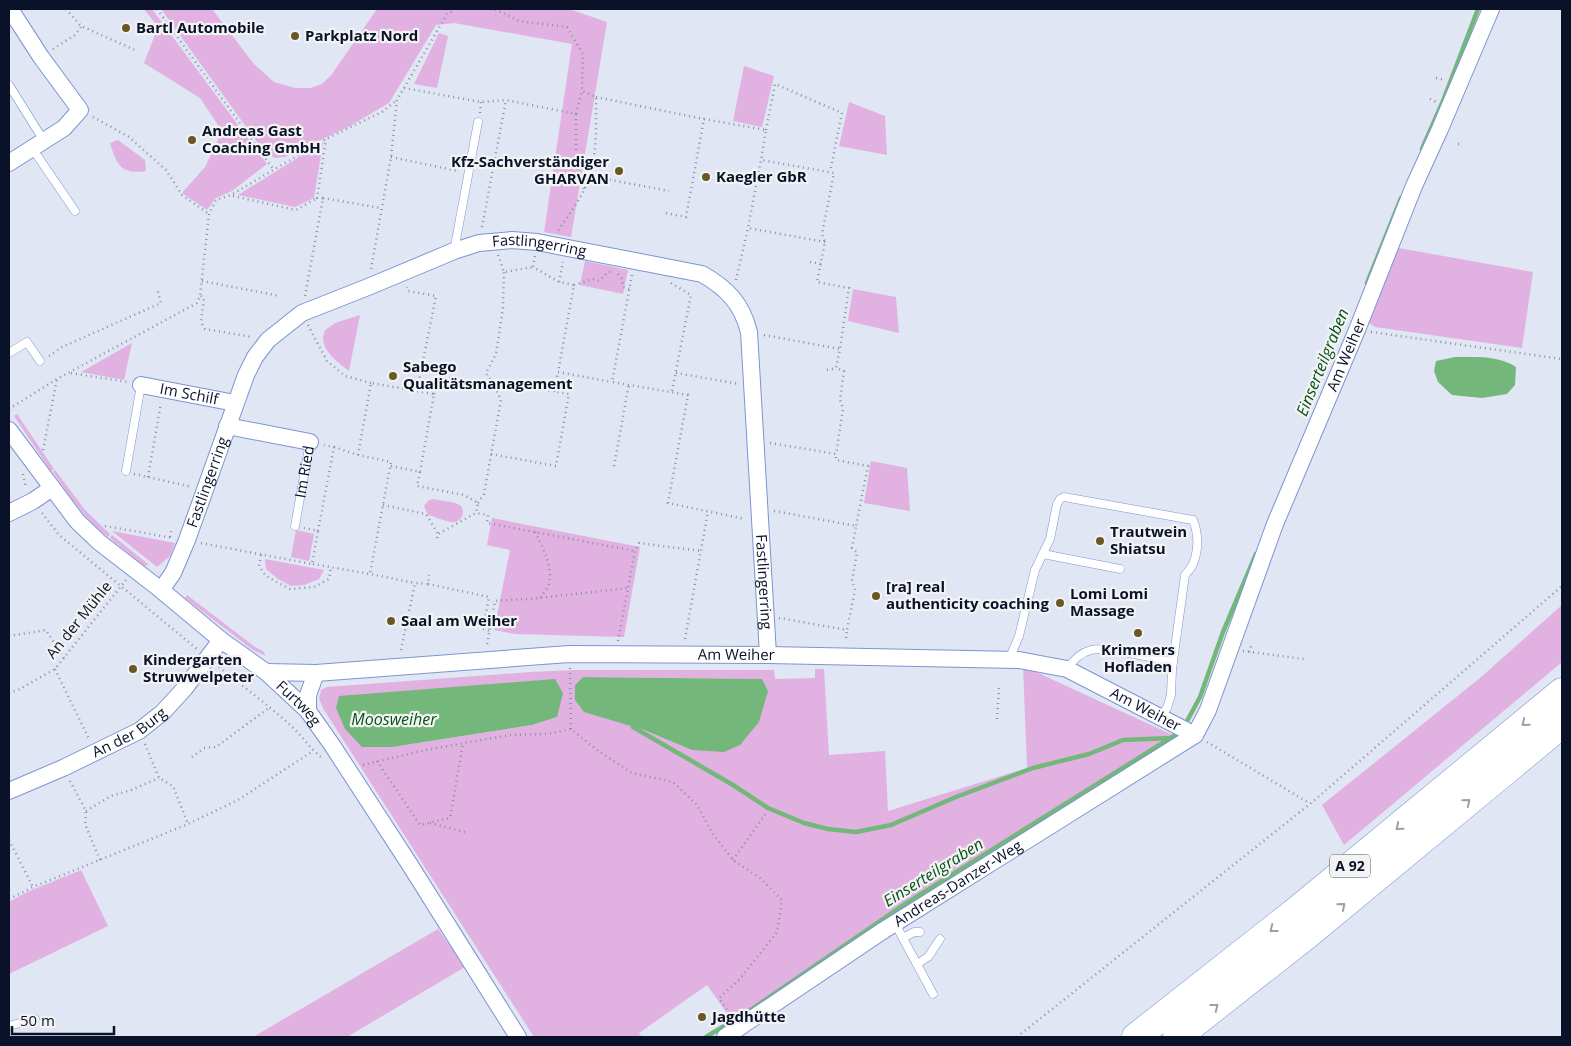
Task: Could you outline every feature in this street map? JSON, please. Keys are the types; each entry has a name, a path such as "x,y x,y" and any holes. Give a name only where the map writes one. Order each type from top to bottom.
{"highway":[{"name":"A 92","path":"1136,1037 1295,912 1562,692"},
{"name":"A 92","path":"1177,1037 1308,934 1562,724"}],"street":[{"path":"9,163 64,128 80,110 41,57 10,9"},
{"name":"Am Weiher","path":"266,672 316,672 569,654 768,655 1019,660 1067,669 1194,735 1208,710 1276,524 1357,330 1414,186 1491,9"},
{"name":"Fastlingerring","path":"161,590 173,573 187,540 246,375 255,357 268,340 302,313 454,251 486,243 512,240 543,243 702,274 719,284 733,297 745,317 749,332 753,387 768,655"},
{"name":"Im Schilf","path":"141,385 235,403"},
{"name":"Im Ried","path":"227,426 310,442"},
{"name":"Furtweg","path":"9,430 77,521 99,542 221,640 266,672 308,711 350,773 518,1037"},
{"path":"9,513 33,501 52,488"},
{"name":"An der Burg","path":"9,791 63,768 139,731 163,712 185,688 221,640"},
{"path":"308,711 308,695 316,672"},
{"name":"Andreas-Danzer-Weg","path":"725,1037 896,923 1194,735"}],"lane":[{"path":"9,84 38,145 75,211"},
{"path":"454,251 478,122"},
{"path":"9,353 27,342 40,361"},
{"path":"126,471 141,385"},
{"name":"Im Ried","path":"295,526 310,442"},
{"path":"1010,660 1019,636 1035,570 1050,539 1057,504 1060,499 1064,497 1192,520 1196,528 1198,541 1196,555 1190,571 1185,575 1173,662 1171,695 1167,708 1160,717"},
{"path":"1043,554 1120,569"},
{"path":"1067,669 1074,658 1092,649 1118,651 1173,662"},
{"path":"896,923 902,938 933,994"},
{"path":"902,938 914,932 920,932"},
{"path":"917,964 928,957 940,940"},
{"path":"9,1026 35,1019"}],"path":[{"path":"66,9 81,26 135,50"},
{"path":"157,9 274,170"},
{"path":"9,410 57,379 197,302 200,296 209,214 216,200 231,195 326,139 382,112 397,100 447,14 456,9"},
{"path":"490,9 497,10 519,21 567,27 583,54 582,91 576,114 576,162 585,189"},
{"path":"41,57 75,35 81,26"},
{"path":"1436,78 1441,79"},
{"path":"733,297 775,84 842,113 830,172"},
{"path":"404,88 481,102 506,100 576,114"},
{"path":"582,91 596,97 766,130"},
{"path":"533,268 543,243 585,189 590,176 595,143 596,97"},
{"path":"1430,99 1434,101"},
{"path":"368,287 391,157 397,100"},
{"path":"476,512 478,503 484,494 501,400 494,384 486,373 496,354 503,308 504,272 486,243 506,100"},
{"path":"80,110 129,137 166,170 182,196 209,214"},
{"path":"666,213 686,217 704,119"},
{"path":"317,198 326,139"},
{"path":"391,157 469,173"},
{"path":"760,160 834,173 822,234 825,242 817,282 849,288 836,368"},
{"path":"590,176 669,191"},
{"path":"231,195 296,210 317,198 381,208"},
{"path":"324,198 302,313 327,362 345,376 371,383 434,394"},
{"path":"748,228 825,242"},
{"path":"612,382 635,260"},
{"path":"810,262 821,264"},
{"path":"559,282 562,266"},
{"path":"504,272 533,268 559,282 574,286 593,279 599,280 608,272 618,274 622,279 623,287 630,289"},
{"path":"665,280 691,295 672,392"},
{"path":"202,281 280,296"},
{"path":"554,391 574,286"},
{"path":"40,361 62,347 161,303 157,290"},
{"path":"408,291 436,296 417,391"},
{"path":"200,296 204,298 200,322 205,329 268,340"},
{"path":"1357,330 1562,359"},
{"path":"749,332 840,348"},
{"path":"827,370 836,368 844,371 840,400 844,409 836,460 868,466 852,548"},
{"path":"70,372 141,385"},
{"path":"558,372 688,395 668,503 708,511 856,526"},
{"path":"676,373 753,387"},
{"path":"478,503 464,495 417,486 438,376 569,394 556,466 491,454"},
{"path":"43,450 57,379"},
{"path":"358,455 371,383"},
{"path":"614,466 629,384"},
{"path":"148,477 164,390"},
{"path":"756,440 836,454"},
{"path":"310,442 392,462 370,574"},
{"path":"312,564 334,447"},
{"path":"391,466 420,472"},
{"path":"20,468 28,494 59,535 290,724 313,751 343,774 350,773 359,766 377,761 464,743 510,735 547,734 571,729"},
{"path":"126,471 204,490"},
{"path":"383,506 426,514 438,534 437,538"},
{"path":"685,638 708,511"},
{"path":"438,534 476,512 488,515 487,523 635,551"},
{"path":"103,525 428,584 489,597 483,629 490,631"},
{"path":"295,526 318,531"},
{"path":"170,537 171,531"},
{"path":"535,532 542,546 549,570 548,585 540,598"},
{"path":"618,645 635,551 639,543 701,551"},
{"path":"846,638 855,590 852,581 857,552 847,547"},
{"path":"261,555 259,566 266,576 290,589 314,587 329,579 331,567"},
{"name":"An der Mühle","path":"9,693 18,690 55,669 135,569"},
{"path":"428,584 429,575"},
{"path":"401,650 415,583"},
{"path":"1018,1037 1310,804 1562,586"},
{"path":"487,644 495,601 628,588"},
{"path":"766,616 847,630"},
{"path":"9,636 46,630 64,658"},
{"path":"1249,652 1252,644"},
{"path":"1239,651 1304,659"},
{"path":"569,654 571,729 597,750 632,773 672,782 696,805 713,834 733,860 760,878 782,900 777,932 739,980 719,998 732,1018"},
{"path":"55,669 96,752"},
{"path":"997,719 999,688"},
{"path":"192,758 204,748 216,747 270,708"},
{"path":"139,731 159,778 173,786 188,824"},
{"path":"1194,735 1310,804"},
{"path":"377,761 420,825 450,818 464,743"},
{"path":"9,899 188,824 238,800 313,751"},
{"path":"63,768 86,811 85,824 100,860"},
{"path":"86,811 111,796 159,778"},
{"path":"733,860 766,813"},
{"path":"429,823 468,833"},
{"path":"9,840 33,888"}],"shaded area":[{"path":"144,9 152,9 267,164 232,191 216,198 207,210 182,193 205,167 222,131 200,98 144,63 158,27"},
{"path":"161,9 212,9 254,64 274,82 295,88 310,88 322,84 332,74 377,9 569,9 607,22 571,237 544,232 572,44 454,23 436,25 389,103 350,126 285,157 275,158 265,153"},
{"path":"439,33 448,36 437,88 414,84"},
{"path":"744,66 774,76 762,127 733,121"},
{"path":"849,102 885,116 887,155 839,146"},
{"path":"118,140 145,160 146,171 131,171 121,167 110,143"},
{"path":"323,142 314,198 295,207 238,195"},
{"path":"1393,247 1533,272 1522,348 1375,327 1367,321"},
{"path":"585,261 628,270 623,294 580,285"},
{"path":"853,289 896,297 899,333 848,321"},
{"path":"360,315 349,371 336,361 329,352 323,337 325,330 335,323"},
{"path":"132,343 124,380 81,372"},
{"path":"17,414 54,469 51,471 14,416"},
{"path":"871,461 907,468 910,511 864,503"},
{"path":"55,470 85,510 110,534 108,537 78,507 53,472"},
{"path":"429,500 452,502 461,506 463,512 461,519 451,522 428,515 424,506"},
{"path":"492,518 640,547 624,637 515,634 494,630 510,550 487,545"},
{"path":"296,530 314,534 309,561 291,557"},
{"path":"112,531 175,543 170,556 157,567"},
{"path":"112,535 149,565 144,566 110,538"},
{"path":"265,559 324,570 319,579 304,585 291,586 278,579 266,569"},
{"path":"187,595 255,647 263,651 266,656 253,650 185,598"},
{"path":"1562,605 1562,662 1344,845 1322,805 1480,678"},
{"path":"1023,666 1177,737 734,1023 707,985 639,1033 642,1037 534,1037 324,710 319,699 321,690 327,687 530,672 574,670 774,670 775,679 815,678 815,669 824,669 829,755 885,751 888,811 1027,768","holes":["583,677 762,679 692,750 644,730 575,685","557,717 532,725 392,747"]},
{"path":"81,870 108,926 9,974 9,902 27,892"},
{"path":"438,929 465,967 347,1037 253,1037"}],"water":[{"path":"1455,357 1479,357 1502,360 1509,363 1516,367 1515,385 1507,394 1482,398 1452,395 1438,382 1434,371 1436,361"},
{"path":"583,677 762,679 768,691 759,722 740,745 724,752 692,750 644,730 584,712 575,700 575,685"},
{"name":"Moosweiher","path":"555,679 563,693 557,717 532,725 392,747 362,747 345,729 336,708 339,696"}],"waterway":[{"name":"Einserteilgraben","path":"1422,149 1443,101 1478,9"},
{"name":"Einserteilgraben","path":"1367,283 1401,198"},
{"name":"Einserteilgraben","path":"1186,723 1200,697 1223,632 1256,554"},
{"path":"633,727 733,785 768,808 804,823 828,829 856,832 891,825 956,797 1033,768 1089,754 1123,740 1171,738"},
{"name":"Einserteilgraben","path":"706,1037 752,1009 899,908 1177,734"}],"place":[{"name":"Bartl Automobile","path":"126,28"},
{"name":"Parkplatz Nord","path":"295,36"},
{"name":"Andreas Gast Coaching GmbH","path":"192,140"},
{"name":"Kfz-Sachverständiger GHARVAN","path":"619,171"},
{"name":"Kaegler GbR","path":"706,177"},
{"name":"Sabego Qualitätsmanagement","path":"393,376"},
{"name":"Trautwein Shiatsu","path":"1100,541"},
{"name":"[ra] real authenticity coaching","path":"876,596"},
{"name":"Lomi Lomi Massage","path":"1060,603"},
{"name":"Saal am Weiher","path":"391,621"},
{"name":"Krimmers Hofladen","path":"1138,633"},
{"name":"Kindergarten Struwwelpeter","path":"133,669"},
{"name":"Jagdhütte","path":"702,1017"}]}
